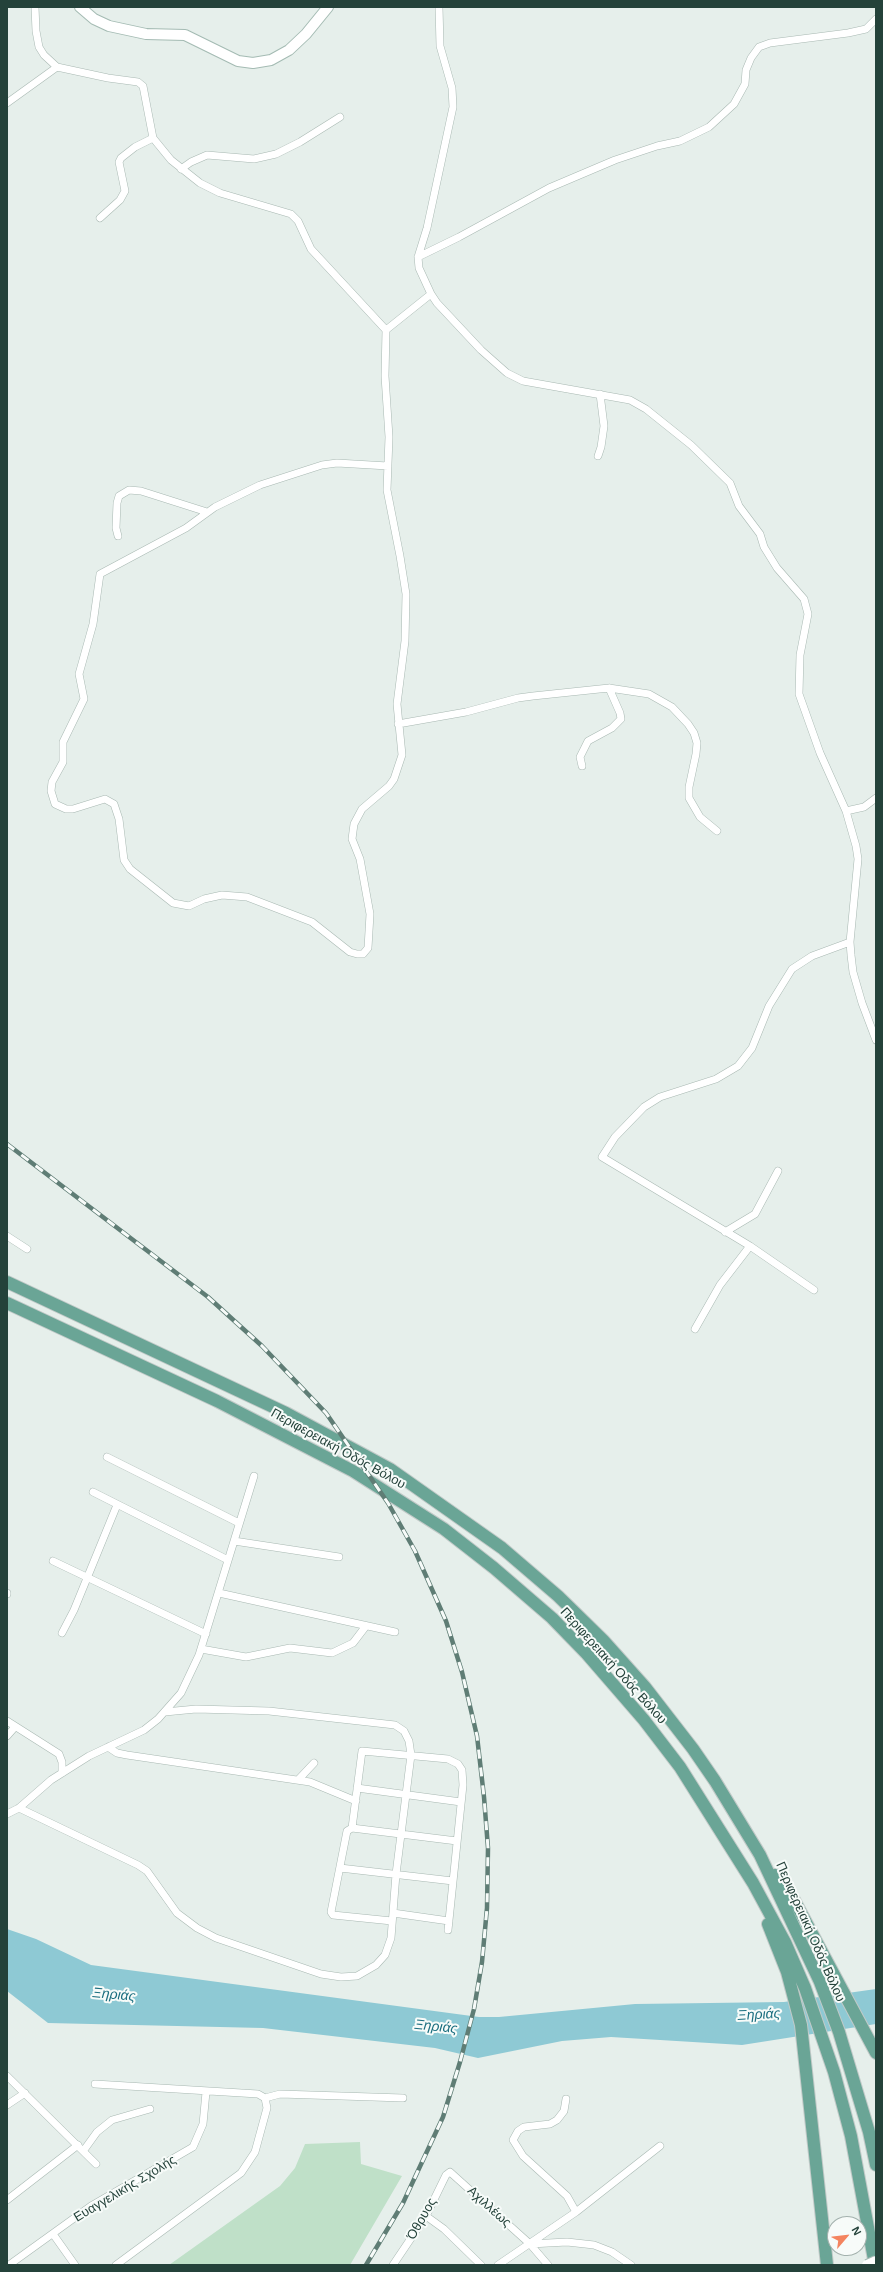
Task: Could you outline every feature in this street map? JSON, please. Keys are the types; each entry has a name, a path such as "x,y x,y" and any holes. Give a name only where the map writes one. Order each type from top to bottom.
{"main road":[{"path":"80,7 94,19 109,26 146,34 184,36 238,61 253,63 271,60 289,50 306,34 328,7"},
{"name":"Περιφερειακή Οδός Βόλου","path":"7,1282 328,1434 390,1469 502,1548 558,1596 603,1640 644,1687 715,1781 760,1854 820,1982 839,2032 869,2132 876,2165"},
{"name":"Περιφερειακή Οδός Βόλου","path":"7,1303 308,1447 399,1499 450,1534 494,1568 552,1618 616,1687 676,1761 745,1869 779,1928 822,2035 850,2136 875,2265"},
{"path":"760,1854 793,1898 876,2053"},
{"path":"745,1869 765,1915 792,1992 803,2039 827,2265"},
{"path":"868,2265 876,2261"}],"street":[{"path":"35,7 36,31 39,46 44,55 57,67 108,78 138,82 144,86 153,138 181,169 200,183 220,192 291,214 298,221 311,249 386,330 385,376 389,437 388,466 387,490 390,514 400,556 406,594 406,628 397,704 402,755 394,779 385,791 362,809 353,830 352,839 360,859 370,914 368,948 363,954 350,952 312,922 247,897 222,895 204,899 189,906 173,903 130,868 124,860 117,811 110,801 98,800 73,809 66,809 55,804 52,786 63,762 63,742 84,699 79,674 93,624 99,576 105,570 186,528 207,512 260,485 317,466 337,463 388,466"},
{"path":"439,7 440,46 452,88 453,107 427,228 418,256 419,268 431,294 481,350 507,373 523,381 600,394 638,404 691,445 724,475 736,492 739,506 760,534 764,547 777,568 804,599 808,614 800,655 799,694 820,753 846,811 858,858 850,942 853,972 876,1040"},
{"path":"418,256 459,237 549,188 615,160 658,146 680,141 709,128 734,104 744,84 746,70 751,58 758,47 770,43 854,31 866,28 876,19"},
{"path":"7,103 57,67"},
{"path":"181,169 191,162 207,155 254,159 276,154 300,142 340,117"},
{"path":"100,218 120,200 125,192 119,162 121,158 135,147 153,138"},
{"path":"386,330 431,294"},
{"path":"598,456 601,448 604,426 600,394"},
{"path":"118,536 116,528 117,503 119,496 128,490 141,491 207,512"},
{"path":"398,724 466,712 518,698 609,688 649,694 672,707 688,724 697,743 689,798 700,817 718,832"},
{"path":"582,766 580,757 588,741 612,728 621,719 620,712 609,688"},
{"path":"846,811 864,807 875,800"},
{"path":"814,1290 750,1246 602,1157 615,1137 644,1106 660,1097 716,1079 738,1066 752,1048 769,1006 792,969 812,956 850,942"},
{"path":"725,1232 755,1214 778,1171"},
{"path":"7,1236 27,1249"},
{"path":"695,1329 717,1290 750,1246"},
{"path":"107,1457 240,1523"},
{"path":"7,1814 19,1808 62,1773 89,1756 144,1730 165,1712 181,1693 191,1675 201,1649 254,1476"},
{"path":"92,1492 228,1560"},
{"path":"62,1633 88,1578 117,1505"},
{"path":"234,1541 339,1557"},
{"path":"54,1561 206,1634"},
{"path":"219,1593 395,1632"},
{"path":"201,1649 246,1657 290,1648 332,1653 353,1643 366,1626"},
{"path":"19,1808 138,1864 147,1871 177,1912 207,1934 321,1974 341,1977 357,1976 376,1965 389,1946 396,1874 411,1754 407,1735 401,1728 395,1725 269,1711 196,1709 165,1712"},
{"path":"7,1721 59,1754 62,1762 62,1773"},
{"path":"7,1736 15,1727"},
{"path":"108,1747 117,1753 127,1755 298,1780 327,1788 356,1801"},
{"path":"352,1828 362,1751 411,1754 448,1759 458,1764 463,1775 448,1930"},
{"path":"298,1780 314,1763"},
{"path":"357,1788 461,1802"},
{"path":"392,1921 333,1915 331,1912 347,1831 352,1828 457,1841"},
{"path":"340,1868 453,1881"},
{"path":"393,1913 449,1921"},
{"path":"7,2076 84,2150 96,2164"},
{"path":"96,2084 206,2092 258,2094 265,2098 280,2094 403,2098"},
{"name":"Ευαγγελικής Σχολής","path":"9,2265 92,2206 193,2147 203,2124 206,2092"},
{"path":"7,2105 24,2093"},
{"path":"116,2265 246,2168 255,2152 266,2115 265,2098"},
{"path":"566,2099 564,2111 557,2120 550,2124 524,2127 518,2131 513,2140 523,2156 567,2196 576,2212"},
{"path":"84,2150 97,2132 112,2120 150,2109"},
{"path":"7,2200 78,2145"},
{"path":"498,2265 576,2212 660,2146"},
{"name":"Όθρυος","path":"392,2265 426,2216 448,2172"},
{"name":"Αχιλλέως","path":"448,2172 530,2244 548,2265"},
{"path":"426,2216 444,2229 481,2265"},
{"path":"53,2234 73,2264"},
{"path":"530,2244 567,2242 594,2245 610,2250 631,2265"}],"green space":[{"path":"360,2142 361,2164 402,2176 350,2265 169,2265 280,2186 295,2168 305,2144"}],"water":[{"name":"Ξηριάς","path":"7,1929 36,1939 91,1965 479,2017 499,2017 635,2004 784,2002 876,1989 876,2024 742,2045 611,2037 562,2041 478,2058 435,2048 263,2028 48,2023 7,1991"}],"railway":[{"path":"7,1144 208,1297 262,1346 326,1413 388,1503 415,1551 446,1621 462,1672 477,1736 484,1797 488,1848 487,1908 482,1962 474,2009 443,2117 403,2203 366,2265"}]}
